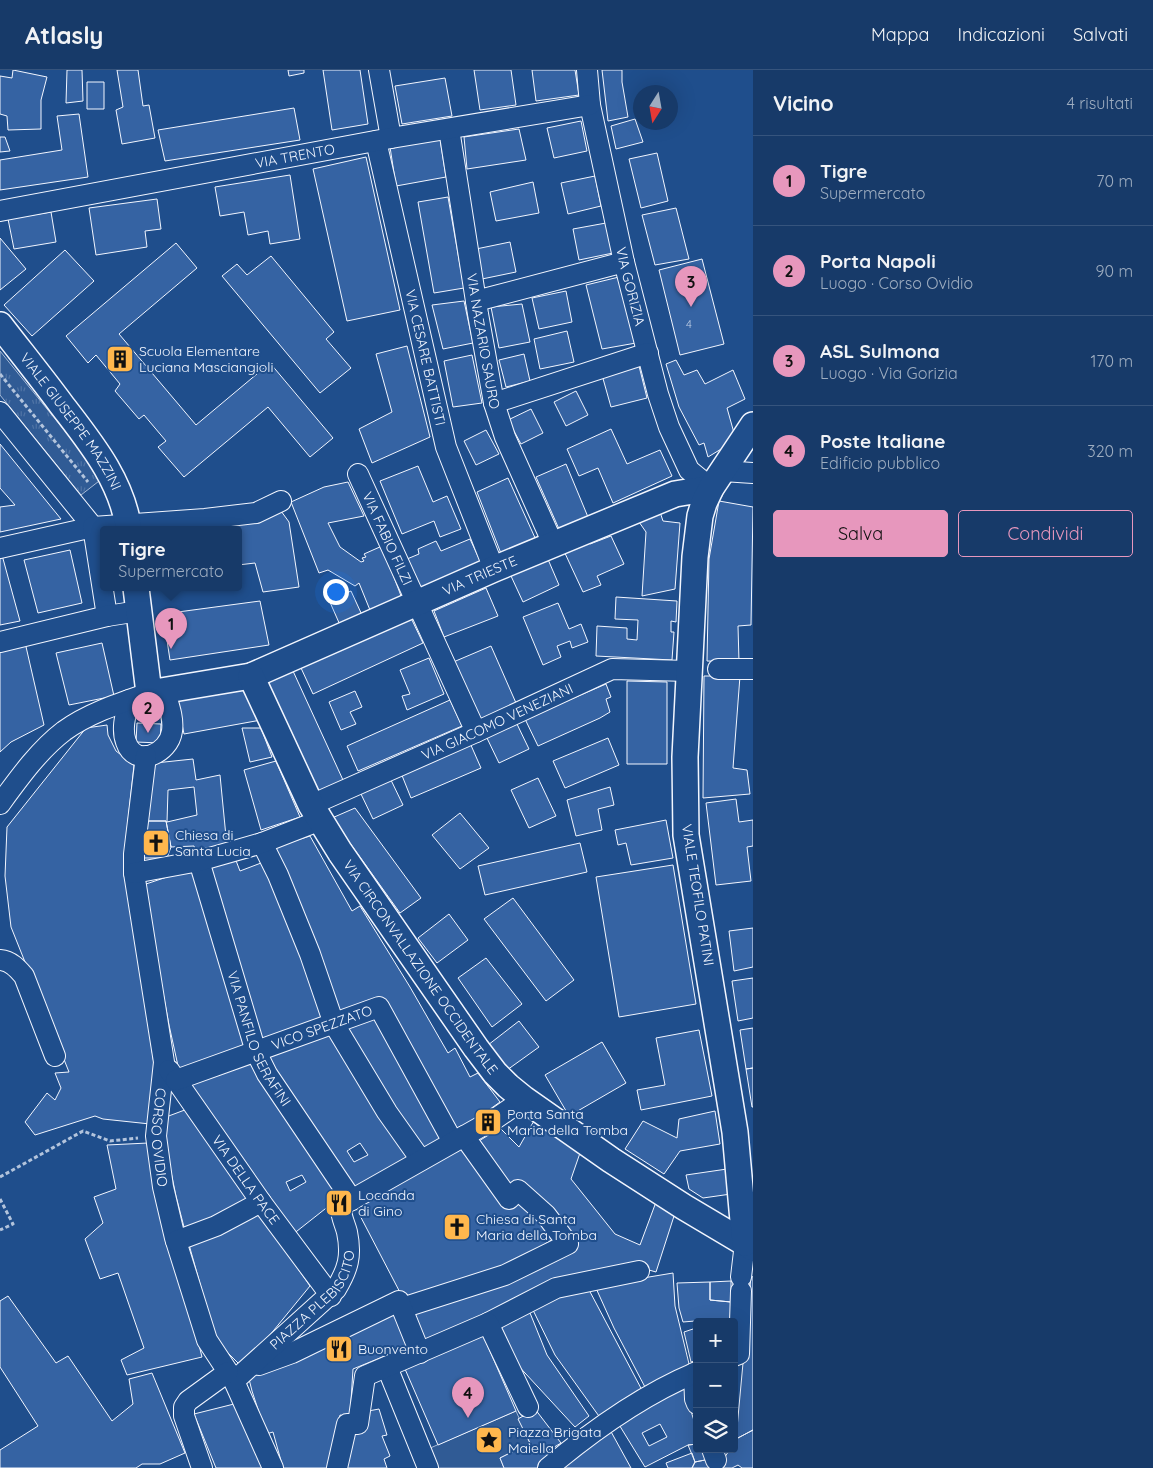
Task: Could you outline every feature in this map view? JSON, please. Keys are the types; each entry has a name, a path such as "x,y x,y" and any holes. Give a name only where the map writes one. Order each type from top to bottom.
{"main road":[{"name":"VIALE GIUSEPPE MAZZINI","path":"0,325 95,448 112,476 128,526"},
{"name":"VIALE TEOFILO PATINI","path":"749,1245 735,1132 686,835 685,757 698,530 704,502 753,425"},
{"name":"VIA TRIESTE","path":"251,676 553,544 675,494 717,480"},
{"path":"138,600 147,694 251,676"},
{"name":"VIA CIRCONVALLAZIONE OCCIDENTALE","path":"251,676 316,812 340,852 495,1073 524,1099 611,1160 684,1207 749,1245"}],"street":[{"name":"VIA CESARE BATTISTI","path":"379,70 384,140 446,447 494,569"},
{"name":"VIA GORIZIA","path":"587,70 590,105 624,262 658,394 669,427 689,470 717,480"},
{"name":"VIA TRENTO","path":"0,211 384,140 590,105"},
{"name":"VIA NAZARIO SAURO","path":"449,129 494,403 504,437 553,544"},
{"path":"476,301 624,262"},
{"path":"494,403 648,353"},
{"path":"0,412 93,527 100,572"},
{"path":"717,480 753,473"},
{"name":"VIA FABIO FILZI","path":"358,474 476,732"},
{"path":"138,526 256,514 281,501"},
{"path":"0,548 100,527"},
{"path":"103,591 107,616"},
{"path":"0,642 107,616 138,600"},
{"name":"VIA GIACOMO VENEZIANI","path":"134,873 199,861 262,843 316,812 476,732 612,669 689,671"},
{"path":"718,669 753,670"},
{"path":"147,694 172,715 172,732 168,743 159,752 146,756 131,752 126,744 124,734 147,694"},
{"path":"0,804 29,766 64,731 95,713 147,694"},
{"name":"CORSO OVIDIO","path":"146,756 134,854 134,873 164,1062 156,1136 163,1187 176,1241 207,1340 237,1374 273,1468"},
{"path":"262,843 278,875 310,954 334,1024 387,1112 421,1160"},
{"name":"VIA PANFILO SERAFINI","path":"199,861 256,1052 267,1074 349,1202"},
{"path":"0,960 6,960 16,966 24,976 55,1056"},
{"name":"VICO SPEZZATO","path":"176,1080 379,1007 458,1139"},
{"name":"VIA DELLA PACE","path":"164,1062 261,1202 331,1296"},
{"path":"349,1202 488,1122 524,1099"},
{"path":"402,1308 505,1275 568,1244 546,1215 518,1190 508,1199 458,1139"},
{"path":"176,1241 216,1226 261,1202"},
{"name":"PIAZZA PLEBISCITO","path":"237,1374 331,1296 346,1273 348,1261 347,1231 341,1216 341,1209 349,1202"},
{"path":"738,1354 741,1284 749,1245"},
{"path":"338,1468 347,1424 358,1424 365,1376 488,1323 556,1288 639,1271"},
{"path":"202,1468 184,1416 184,1408 188,1402 237,1374 292,1353 399,1301 420,1353"},
{"path":"488,1323 528,1407"},
{"path":"387,1367 428,1468"},
{"path":"548,1468 593,1432 656,1391 693,1373"}],"path":[{"path":"0,374 92,487"},
{"path":"0,1177 83,1131 110,1141 156,1136"},
{"path":"0,1199 13,1224 0,1230"}],"shaded area":[{"name":"Piazza Brigata Maiella","path":"516,1411 530,1443 500,1458 504,1468 418,1468 414,1455"}],"green space":[{"path":"0,351 103,478 81,495 0,395"}],"building":[{"path":"13,70 47,77 41,100 41,129 8,130 7,116 0,114 0,76 12,78"},
{"path":"67,70 82,70 83,101 66,103"},
{"path":"117,70 138,70 143,106 149,105 155,138 122,144 116,110 123,107"},
{"path":"288,70 304,70 304,73 289,76"},
{"path":"323,70 360,70 368,124 332,130"},
{"path":"474,70 511,70 516,105 480,110"},
{"path":"532,70 575,70 579,95 536,101"},
{"path":"602,70 622,70 622,82 628,117 608,121"},
{"path":"445,78 452,116 402,124 395,86"},
{"path":"87,82 104,82 104,109 87,109"},
{"path":"294,108 300,140 165,161 158,130"},
{"path":"79,114 88,177 0,190 0,160 62,150 57,116"},
{"path":"633,120 633,130 639,130 643,142 616,149 611,126"},
{"path":"581,121 587,151 554,158 547,128"},
{"path":"519,129 526,160 467,169 464,137"},
{"path":"0,137 5,137 10,151 0,152"},
{"path":"440,139 446,177 396,186 390,147"},
{"path":"657,153 668,201 641,208 629,159"},
{"path":"366,157 400,310 347,321 313,169"},
{"path":"290,175 300,239 270,244 268,231 248,235 244,212 220,216 215,187"},
{"path":"595,176 601,206 568,214 561,183"},
{"path":"533,182 539,213 496,221 490,192"},
{"path":"448,197 464,288 434,293 418,202"},
{"path":"157,199 161,229 145,231 147,247 96,255 89,208"},
{"path":"676,208 689,259 655,265 642,215"},
{"path":"51,212 56,242 14,249 8,219"},
{"path":"606,223 613,253 579,260 573,229"},
{"path":"0,238 26,269 0,290"},
{"path":"510,242 516,272 482,279 476,249"},
{"name":"Scuola Elementare Luciana Masciangioli","path":"176,243 197,268 119,334 196,425 270,363 333,438 310,457 268,407 184,477 158,447 166,441 144,415 139,419 115,391 120,384 96,355 88,363 66,336"},
{"path":"65,250 94,281 32,336 4,305"},
{"path":"271,256 334,332 326,339 351,368 320,393 222,276 237,264 247,275"},
{"path":"702,259 724,344 680,355 659,270"},
{"path":"619,277 636,343 602,349 586,285"},
{"path":"566,291 572,322 539,329 532,298"},
{"path":"464,301 473,343 443,349 432,305"},
{"path":"522,304 530,342 499,348 491,307"},
{"path":"567,331 574,362 540,369 534,339"},
{"path":"407,346 430,437 372,463 359,429 392,412 376,354"},
{"path":"524,354 530,381 506,387 499,360"},
{"path":"472,355 482,403 453,407 444,361"},
{"path":"676,360 684,375 697,370 705,384 733,370 745,399 727,408 736,440 708,457 704,443 699,445 679,407 666,364"},
{"path":"639,366 647,398 611,407 602,375"},
{"path":"576,391 588,415 566,426 554,402"},
{"path":"531,409 543,433 521,444 508,420"},
{"path":"611,429 627,464 660,450 672,476 613,503 598,468 579,476 567,449"},
{"path":"486,430 499,454 476,465 464,441"},
{"path":"0,444 61,519 0,532 0,507 15,505 0,488"},
{"path":"566,464 588,517 559,529 536,477"},
{"path":"418,466 433,502 447,496 461,529 440,537 434,521 402,534 380,481"},
{"path":"508,478 536,540 502,556 477,492"},
{"path":"348,482 364,516 328,523 340,547 361,562 364,561 362,558 366,557 364,554 382,546 403,601 372,615 359,583 355,586 328,570 319,573 291,502 324,487"},
{"path":"719,501 753,507 751,625 738,626 739,662 707,661 709,559"},
{"path":"281,511 289,522 299,587 263,592 255,563 242,565 242,526 197,526"},
{"path":"660,512 663,521 680,523 675,589 642,596 646,532 639,522"},
{"path":"611,536 624,564 597,576 601,585 583,592 563,549 588,539 590,544"},
{"path":"470,539 482,565 420,592 407,559 419,554 418,549 436,541 441,551"},
{"path":"70,550 82,603 38,613 24,560"},
{"path":"0,555 2,555 20,621 0,625"},
{"path":"547,557 559,585 523,602 511,576"},
{"path":"486,588 498,616 444,637 434,611"},
{"path":"351,591 362,615 340,625 329,600"},
{"path":"616,597 677,601 676,622 671,621 671,632 674,632 672,660 596,656 597,626 627,628 627,639 637,640 638,620 615,619"},
{"path":"260,601 269,645 170,660 163,614"},
{"path":"558,603 569,629 581,624 588,642 572,648 570,641 557,646 561,657 543,665 523,617"},
{"path":"411,618 423,643 313,694 301,668"},
{"path":"24,638 44,725 11,742 0,752 0,645"},
{"path":"102,643 114,696 69,705 56,653"},
{"path":"491,646 516,703 479,721 451,663"},
{"path":"429,658 444,694 407,710 402,696 410,694 400,670"},
{"path":"293,671 343,780 318,792 267,682"},
{"path":"704,676 740,676 733,768 747,770 750,794 703,798"},
{"path":"627,681 667,682 667,764 627,764"},
{"path":"606,684 611,697 606,699 610,712 538,746 525,719"},
{"path":"245,685 261,720 184,734 177,698"},
{"path":"355,691 362,707 350,712 356,724 341,730 329,702"},
{"path":"450,700 462,726 358,771 347,746"},
{"path":"516,722 529,749 499,763 486,736"},
{"path":"137,723 161,724 160,743 136,742"},
{"path":"107,725 108,735 116,751 134,765 124,858 154,1064 150,1124 103,1119 95,1116 35,1135 25,1122 47,1093 55,1100 61,1088 55,1073 69,1072 11,927 5,876 7,827 86,728"},
{"path":"242,728 261,728 272,757 250,762"},
{"path":"608,738 619,765 565,788 553,761"},
{"path":"470,743 481,768 411,798 401,773"},
{"path":"193,759 196,780 220,775 227,847 196,856 194,846 171,847 166,821 144,821 155,763","holes":["194,787 197,815 167,822 168,790"]},
{"path":"276,761 300,817 261,830 244,770"},
{"path":"390,778 403,805 373,819 360,792"},
{"path":"538,778 556,816 529,828 511,790"},
{"path":"610,787 614,805 598,809 602,830 576,836 567,800"},
{"path":"736,799 739,822 753,820 753,846 747,847 751,881 716,885 706,803"},
{"path":"355,808 421,898 400,913 332,818"},
{"path":"460,813 489,848 460,869 432,835"},
{"path":"666,820 673,858 631,865 626,843 618,845 615,830"},
{"name":"Chiesa di Santa Lucia","path":"144,821 166,821 171,847 167,858 141,858"},
{"path":"310,836 352,911 360,906 448,1053 455,1048 470,1077 478,1073 500,1102 455,1134 380,1002 338,1018 272,848"},
{"path":"580,843 587,872 485,895 478,866"},
{"path":"235,858 240,871 261,863 297,935 327,1022 261,1046 205,865"},
{"path":"673,865 696,1004 619,1017 596,877"},
{"path":"194,868 250,1050 180,1075 143,885"},
{"path":"513,898 574,980 546,1001 484,919"},
{"path":"449,914 468,940 437,963 418,938"},
{"path":"753,928 753,967 734,971 729,931"},
{"path":"486,958 522,1004 492,1027 458,978"},
{"path":"753,978 753,1018 738,1021 732,981"},
{"path":"377,1013 447,1138 424,1150 342,1027"},
{"path":"519,1021 539,1047 507,1070 488,1045"},
{"path":"331,1028 413,1156 351,1191 261,1054","holes":["360,1143 368,1155 354,1162 347,1151"]},
{"path":"753,1028 753,1068 746,1069 740,1030"},
{"path":"699,1030 712,1096 641,1110 637,1090 665,1085 656,1038"},
{"path":"602,1042 626,1083 569,1116 545,1075"},
{"path":"252,1058 344,1194 292,1235 184,1082","holes":["302,1175 306,1182 290,1191 286,1182"]},
{"path":"753,1068 753,1107 752,1107 746,1069"},
{"path":"190,1108 251,1200 185,1231 166,1148 166,1117"},
{"path":"715,1111 720,1144 680,1151 664,1174 625,1149 643,1121 677,1138 679,1119"},
{"path":"535,1119 580,1153 571,1179 615,1234 640,1245 656,1202 675,1213 656,1272 635,1266 424,1344 410,1313 576,1244 509,1190 474,1144 500,1128 519,1147"},
{"name":"Chiesa di Santa Maria della Tomba","path":"463,1142 556,1237 510,1267 405,1302 355,1206"},
{"path":"148,1143 202,1357 127,1375 121,1360 144,1348 118,1273 100,1279 85,1239 103,1223 94,1197 116,1189 107,1145"},
{"path":"727,1169 731,1194 703,1198 689,1189 686,1175"},
{"path":"257,1210 310,1286 256,1352 240,1365 216,1341 188,1241"},
{"path":"673,1273 675,1306 690,1368 646,1389 614,1328 595,1286"},
{"path":"751,1276 753,1277 753,1430 738,1438 738,1417"},
{"path":"731,1281 731,1302 710,1300 710,1282"},
{"path":"710,1282 710,1300 731,1302 730,1318 693,1318 693,1321 683,1322 679,1308 677,1283"},
{"path":"588,1288 643,1392 601,1419 555,1355 531,1306"},
{"path":"8,1296 56,1363 68,1356 112,1421 133,1404 129,1379 152,1373 185,1453 160,1464 142,1464 136,1468 0,1468 0,1450 38,1426 0,1367 0,1301"},
{"path":"528,1308 547,1355 589,1416 575,1427 513,1360 497,1325"},
{"path":"396,1311 409,1346 353,1369 350,1417 340,1415 331,1468 283,1468 273,1432 266,1434 248,1375"},
{"path":"693,1329 693,1361 691,1362 684,1332"},
{"path":"483,1335 516,1411 438,1445 405,1369"},
{"path":"682,1383 693,1417 693,1444 688,1445 645,1467 618,1423","holes":["660,1424 667,1437 649,1446 642,1433"]},
{"path":"234,1404 264,1468 216,1468 194,1414"},
{"path":"379,1409 387,1435 382,1436 390,1456 384,1459 387,1468 341,1468 363,1412"},
{"path":"535,1409 561,1443 546,1452 551,1458 539,1468 504,1468 500,1458 530,1443 518,1419"},
{"path":"609,1428 631,1468 558,1468"},
{"path":"753,1430 753,1468 742,1468 738,1465 732,1468 711,1468 723,1460 727,1453 738,1453 738,1438"},
{"path":"693,1444 693,1453 706,1453 710,1459 695,1462 688,1445"},
{"path":"692,1453 695,1462 692,1468 668,1468 666,1463"},
{"path":"710,1459 711,1468 692,1468 695,1462"}],"place":[{"name":"ASL Sulmona","path":"691,307"},
{"name":"Scuola Elementare Luciana Masciangioli","path":"120,359"},
{"name":"Tigre","path":"171,649"},
{"name":"Porta Napoli","path":"148,733"},
{"name":"Chiesa di Santa Lucia","path":"156,843"},
{"name":"Porta Santa Maria della Tomba","path":"488,1122"},
{"name":"Locanda di Gino","path":"339,1203"},
{"name":"Chiesa di Santa Maria della Tomba","path":"457,1227"},
{"name":"Buonvento","path":"339,1349"},
{"name":"Poste Italiane","path":"468,1418"},
{"name":"Piazza Brigata Maiella","path":"489,1440"}]}
